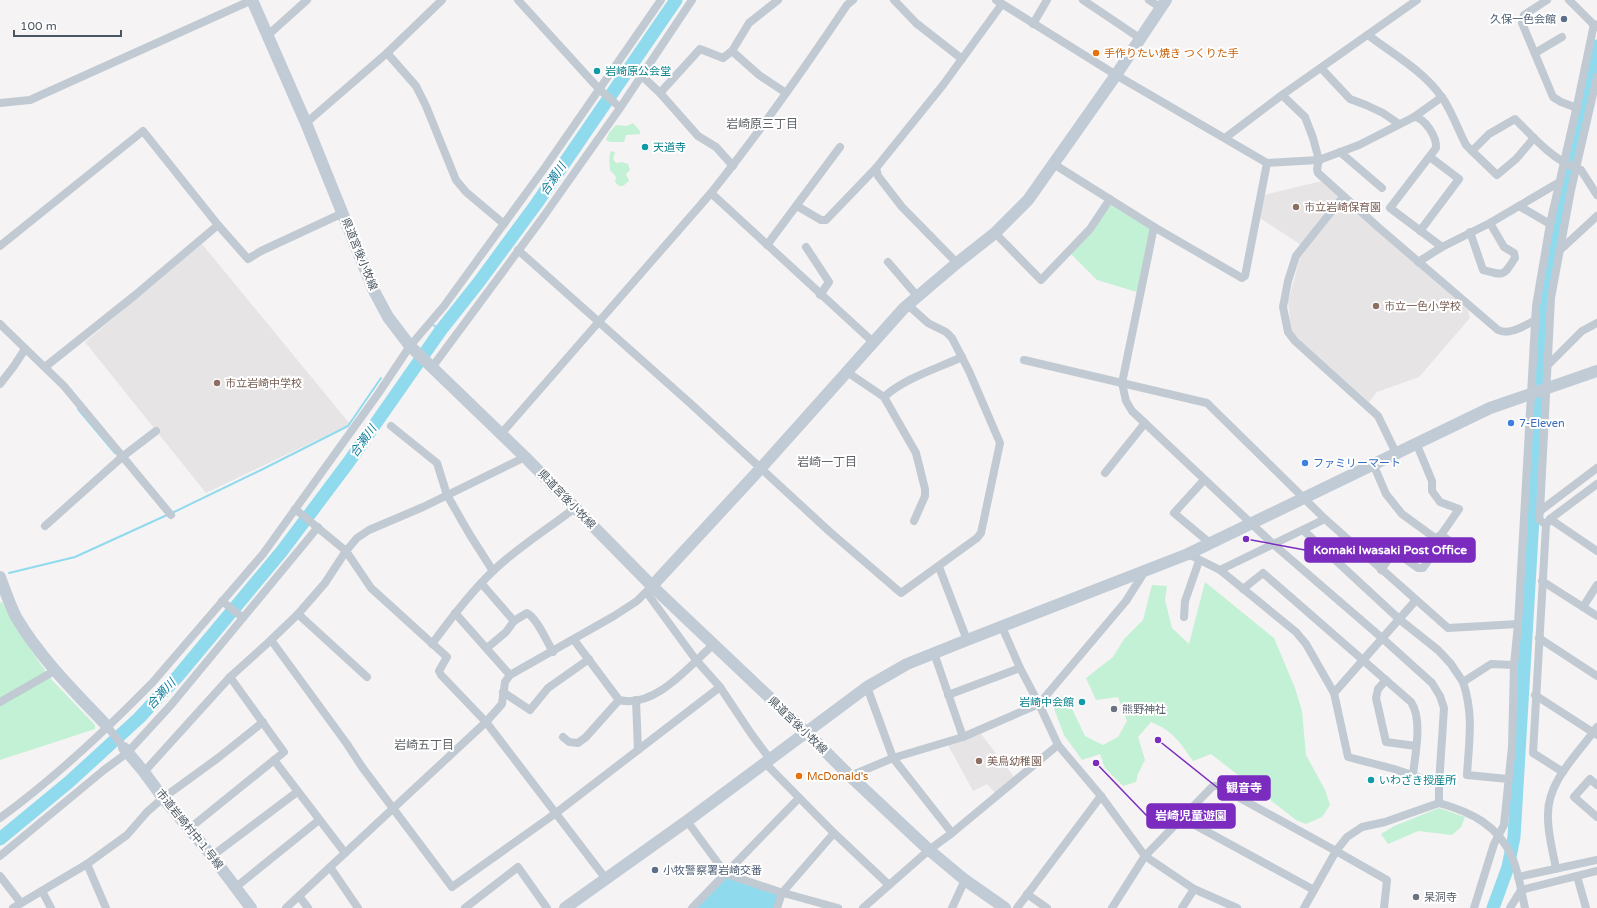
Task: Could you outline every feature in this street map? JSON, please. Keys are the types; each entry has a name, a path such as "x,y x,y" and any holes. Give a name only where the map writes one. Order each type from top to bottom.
{"street":[{"path":"0,103 30,100 252,0"},
{"name":"県道宮後小牧線","path":"252,0 306,123 373,289 388,317 412,347 576,507 650,589 713,645 929,850 965,880 1005,908"},
{"path":"268,35 307,0"},
{"path":"306,123 387,53 442,0"},
{"path":"518,0 599,89 616,104"},
{"path":"0,818 62,770 153,682 263,554 297,511 378,394 504,224 661,0"},
{"path":"433,366 620,108 692,0"},
{"path":"660,93 700,50 723,58 732,52 749,22 778,0"},
{"path":"501,434 733,166 847,5 853,0"},
{"path":"894,0 916,23 962,59"},
{"path":"1033,24 1047,0"},
{"path":"1083,0 1141,39"},
{"path":"286,908 486,722 502,704 505,682 510,675 574,640 637,601 650,589 908,305 995,233 1028,200 1141,39 1163,4 1149,0"},
{"path":"1225,138 1282,95 1417,0"},
{"path":"1547,0 1523,19 1553,97 1561,102 1577,108"},
{"path":"1474,908 1494,844 1504,825 1512,747 1514,665 1518,624 1536,306 1558,183 1566,164 1596,26 1569,0"},
{"path":"797,206 821,220 826,220 876,168 943,85 962,59 999,2 1116,75 1267,163 1319,160 1359,145 1414,117 1442,97"},
{"path":"1368,35 1419,72 1442,97 1466,145 1497,175 1516,159 1534,138"},
{"path":"1535,53 1562,37"},
{"path":"732,52 759,75 786,93"},
{"path":"387,53 416,86 426,106 456,180 466,192 504,224"},
{"path":"1321,68 1350,99 1377,110 1399,124"},
{"path":"641,75 660,93 698,136 716,147 733,166"},
{"path":"1597,77 1559,252 1550,312 1540,514 1548,522 1597,551"},
{"path":"1282,95 1305,117 1319,160 1317,169 1318,173 1343,197 1498,330 1509,332 1536,320"},
{"path":"1414,117 1420,118 1435,138 1436,148 1390,208 1442,247"},
{"path":"1472,150 1489,134 1515,119 1534,138 1566,164 1578,169 1597,195"},
{"path":"0,246 143,132 218,225 248,259 261,251 343,213"},
{"path":"767,245 840,147"},
{"path":"1340,152 1382,188"},
{"path":"1420,231 1459,179 1430,157"},
{"path":"1052,164 1154,227 1242,278 1245,276 1267,163"},
{"path":"876,168 878,176 902,207 957,263"},
{"path":"1418,262 1442,247 1490,223 1558,183"},
{"path":"711,193 820,295 873,342"},
{"path":"1343,197 1296,256 1288,281 1283,307 1288,332 1295,341 1378,416 1397,455"},
{"path":"995,233 1041,280 1090,229 1110,199"},
{"path":"1518,206 1550,224"},
{"path":"1559,252 1597,216"},
{"path":"1470,232 1484,270 1502,274 1505,273 1515,258 1514,253 1504,247 1490,223"},
{"path":"45,367 134,296 218,225"},
{"path":"1154,227 1122,383 1126,401 1132,411 1273,544 1427,678 1440,696 1444,708 1438,784 1439,803"},
{"path":"806,247 829,282 820,295"},
{"path":"518,250 761,468 830,532 901,593 939,567 977,538 981,533 1000,442 952,338 946,332 928,323 908,305"},
{"path":"888,262 918,297"},
{"path":"1548,364 1582,331 1597,323"},
{"path":"0,324 64,386 120,459 171,515"},
{"path":"0,384 25,349"},
{"path":"884,397 892,390 918,376 962,357"},
{"path":"1024,360 1208,403 1325,519 1448,628 1518,624"},
{"path":"565,908 687,821 867,687 907,664 1188,554 1397,455 1490,408 1597,371"},
{"path":"847,372 884,397 916,453 925,485 925,496 914,521"},
{"path":"1105,473 1145,423"},
{"path":"391,426 437,463 447,495 492,571"},
{"path":"45,526 120,459 156,431"},
{"path":"1374,466 1386,494 1402,514 1435,538 1441,535 1459,509 1440,502 1432,491 1432,481 1417,445"},
{"path":"144,772 230,677 298,614 325,583 346,551 357,538 369,530 447,495 525,457"},
{"path":"1540,514 1597,468"},
{"path":"1204,480 1174,513 1211,544"},
{"path":"1563,772 1533,753 1542,581 1548,522 1597,484"},
{"path":"432,644 455,613 492,571 576,507"},
{"path":"297,511 346,551 372,588 447,657 439,671 441,675 486,722 606,879"},
{"path":"1220,570 1325,519"},
{"path":"0,856 104,770 172,705 316,526"},
{"path":"1303,530 1399,619 1438,650 1451,664 1463,682 1468,696 1471,724 1467,775 1508,779"},
{"path":"1441,535 1471,555"},
{"path":"1381,570 1394,551 1418,568 1423,568 1442,540 1441,535"},
{"path":"1188,554 1220,570 1296,632 1306,644 1334,694 1348,757 1413,775 1438,784"},
{"path":"1184,617 1185,601 1199,560"},
{"path":"939,567 967,640"},
{"path":"850,776 893,758 963,737 1039,704 1126,602 1145,571"},
{"path":"1243,589 1263,573 1410,702 1415,708 1417,723 1413,775"},
{"path":"0,577 3,597 25,631 56,670 107,726 125,750"},
{"path":"1542,581 1597,616"},
{"path":"481,583 514,621"},
{"path":"1583,607 1597,585"},
{"path":"650,589 696,660 720,687 752,735 767,761 799,798 889,885"},
{"path":"1334,694 1416,600"},
{"path":"222,601 243,618"},
{"path":"455,613 510,675"},
{"path":"487,648 506,632 514,621 527,613 530,614 540,628 552,652"},
{"path":"298,614 366,677"},
{"path":"1002,627 1020,668 1058,745 1101,796 1145,856 1194,889 1237,908"},
{"path":"1539,638 1597,676"},
{"path":"271,640 348,744 362,767 452,887 556,813 720,687"},
{"path":"574,640 619,700 625,702 651,697 659,693 713,645"},
{"path":"934,653 963,737"},
{"path":"503,692 530,710 548,688 589,659"},
{"path":"1463,682 1492,664 1514,665"},
{"path":"948,695 1020,668"},
{"path":"0,702 56,670"},
{"path":"190,828 284,752 230,677"},
{"path":"1386,680 1378,689 1376,698 1386,742 1416,746"},
{"path":"867,687 893,758 952,833"},
{"path":"1536,695 1596,732 1563,772 1553,790 1548,813 1556,869"},
{"path":"562,737 569,742 578,743 586,737 619,700"},
{"path":"636,700 638,750"},
{"path":"13,908 87,864 127,835 147,812 263,722"},
{"path":"864,908 929,850 952,833 1058,745"},
{"name":"市道岩崎村中１号線","path":"125,750 190,828 251,908"},
{"path":"274,760 345,853"},
{"path":"1597,785 1590,779 1574,797 1597,817"},
{"path":"1112,908 1145,856 1213,786 1218,786 1387,880 1384,908"},
{"path":"212,856 297,792"},
{"path":"1017,908 1101,796"},
{"path":"692,908 799,798"},
{"path":"1304,908 1336,851 1347,837 1362,827 1385,822 1439,803 1468,813 1491,827 1499,835 1512,858 1518,876 1525,908"},
{"path":"1182,818 1314,890"},
{"path":"236,887 319,820"},
{"path":"687,821 726,874 782,893 838,908"},
{"path":"777,908 782,893 834,833"},
{"path":"1518,876 1597,860"},
{"path":"87,864 106,908"},
{"path":"330,867 358,908"},
{"path":"465,908 518,867 547,908"},
{"path":"1510,908 1521,890 1597,871"},
{"path":"0,876 21,903"},
{"path":"1577,876 1586,908"},
{"path":"952,908 965,880"},
{"path":"1182,908 1194,889"},
{"path":"42,891 51,908"},
{"path":"1027,894 1047,908"},
{"path":"299,896 308,908"}],"shaded area":[{"name":"市立岩崎保育園","path":"1322,181 1340,196 1301,245 1260,218 1264,195"},
{"name":"市立一色小学校","path":"1344,202 1468,310 1470,318 1419,377 1377,392 1369,402 1291,330 1288,302 1300,258"},
{"name":"市立岩崎中学校","path":"202,244 350,424 206,493 85,342"},
{"name":"美鳥幼稚園","path":"981,734 1014,777 995,793 987,784 973,791 948,745"}],"green space":[{"path":"633,123 640,131 640,134 626,135 624,142 610,142 606,140 609,133 616,125 627,126"},
{"path":"611,151 615,152 613,159 616,163 622,162 628,164 630,170 626,174 629,181 623,186 619,186 615,182 616,177 610,170 609,158"},
{"path":"1111,204 1151,228 1137,292 1097,280 1071,254 1094,230"},
{"path":"1205,582 1274,638 1295,688 1302,711 1306,755 1325,790 1330,805 1322,817 1306,824 1296,820 1211,754 1193,761 1171,733 1159,725 1151,722 1138,737 1145,760 1136,782 1123,786 1105,768 1100,754 1082,760 1064,735 1053,706 1062,696 1073,711 1085,736 1103,745 1118,737 1127,721 1118,697 1096,700 1086,678 1113,657 1124,639 1143,620 1152,585 1167,586 1165,600 1172,628 1189,644"},
{"path":"2,602 17,630 51,679 95,725 95,729 0,760 0,603"},
{"path":"1439,808 1465,817 1461,827 1452,835 1418,831 1388,844 1381,834 1394,826"}],"water":[{"path":"726,874 780,892 774,908 697,908"}],"waterway":[{"name":"合瀬川","path":"0,839 69,782 139,718 178,676 282,551 348,463 441,330 479,282 537,203 676,0"},
{"path":"1493,908 1508,867 1514,837 1546,300 1557,238 1597,46"},
{"path":"433,325 441,330"},
{"path":"172,513 348,426 381,378"},
{"path":"78,409 115,453"},
{"path":"9,573 75,557 167,515"},
{"path":"1533,521 1537,517"}],"place":[{"name":"久保一色会館","path":"1564,19"},
{"name":"手作りたい焼き つくりた手","path":"1096,53"},
{"name":"岩崎原公会堂","path":"597,71"},
{"name":"天道寺","path":"645,147"},
{"name":"市立岩崎保育園","path":"1296,207"},
{"name":"市立一色小学校","path":"1376,306"},
{"name":"市立岩崎中学校","path":"217,383"},
{"name":"7-Eleven","path":"1511,423"},
{"name":"ファミリーマート","path":"1305,463"},
{"name":"Komaki Iwasaki Post Office","path":"1246,539"},
{"name":"岩崎中会館","path":"1082,702"},
{"name":"熊野神社","path":"1114,709"},
{"name":"観音寺","path":"1158,740"},
{"name":"美鳥幼稚園","path":"979,761"},
{"name":"岩崎児童遊園","path":"1096,763"},
{"name":"McDonald's","path":"799,776"},
{"name":"いわざき授産所","path":"1371,780"},
{"name":"小牧警察署岩崎交番","path":"655,870"},
{"name":"杲洞寺","path":"1416,897"}],"district":[{"name":"岩崎原三丁目","path":"762,124"},
{"name":"岩崎一丁目","path":"827,462"},
{"name":"岩崎五丁目","path":"424,745"}]}
